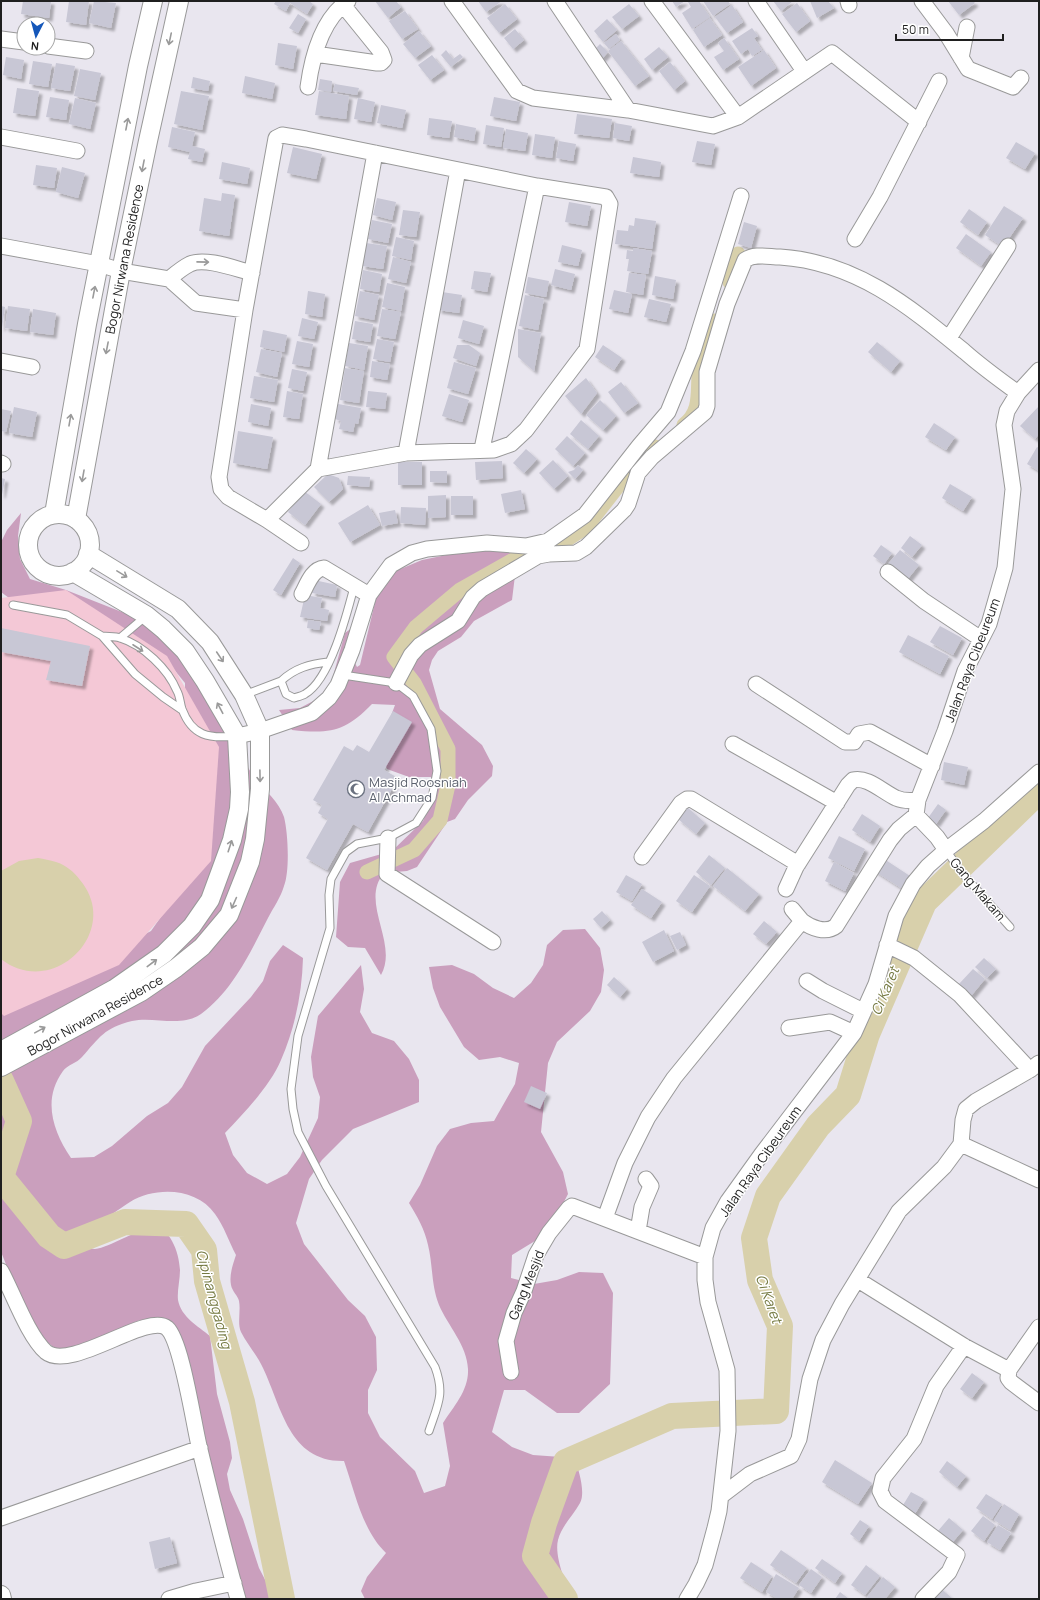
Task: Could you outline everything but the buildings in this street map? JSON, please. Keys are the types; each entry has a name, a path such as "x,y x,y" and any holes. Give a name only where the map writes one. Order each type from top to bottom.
{"street":[{"name":"Bogor Nirwana Residence","path":"54,514 99,264 138,66 153,1"},
{"name":"Bogor Nirwana Residence","path":"76,519 122,271 151,127 179,1"},
{"path":"452,1 517,91 533,98 628,110 711,126 738,117 832,53 919,122"},
{"path":"555,1 628,110"},
{"path":"652,1 738,117"},
{"path":"756,1 804,71"},
{"path":"922,1 946,33 968,69 1013,87 1021,78"},
{"path":"308,87 315,54 325,28 345,3 381,52 384,60 381,63 377,63 315,54"},
{"path":"961,58 967,27"},
{"path":"1,39 16,41"},
{"path":"56,47 86,51"},
{"path":"855,239 880,197 939,81"},
{"path":"267,520 318,469 406,452 482,449 494,450 511,444 521,435 587,349 610,204 609,200 604,196 537,186 282,135 276,138 245,310 219,477 221,489 228,498 267,520 301,543"},
{"path":"1,137 77,151"},
{"path":"318,469 375,153"},
{"path":"406,452 458,170"},
{"path":"482,449 537,186"},
{"path":"237,736 260,731 312,713 329,698 343,675 369,595 391,565 412,553 427,549 487,543 526,546 548,541 585,515 634,452 668,412 689,362 740,196"},
{"path":"1,246 99,264 122,271 169,279 196,303 245,310"},
{"path":"948,338 1008,246"},
{"path":"399,678 411,655 420,646 458,621 473,597 482,589 538,556 576,553 586,547 624,510 628,504 638,473 652,457 705,412 707,372 727,304 745,260 748,258 761,256 798,258 840,269 861,278 912,309 1018,393"},
{"path":"169,279 186,266 198,262 206,262 252,272"},
{"path":"1,361 32,367"},
{"name":"Jalan Raya Cibeureum","path":"917,808 965,671 989,624 1005,568 1013,489 1004,426 1007,411 1018,393 1039,370"},
{"path":"54,514 62,514 76,519 87,532 90,540 88,554 84,563 73,572 64,576 49,574 36,567 30,559 28,549 28,540 31,530 37,522 54,514"},
{"name":"Bogor Nirwana Residence","path":"5,1057 142,992 202,947 229,915 250,862 255,839 260,789 260,731 244,695 210,642 178,609 88,554"},
{"path":"302,594 314,574 320,568 324,568 369,595"},
{"name":"Bogor Nirwana Residence","path":"5,1057 114,989 164,954 192,926 210,900 232,840 238,815 240,792 237,736 205,681 185,651 164,629 146,615 73,572"},
{"path":"888,572 924,601 981,639"},
{"path":"756,684 845,742 854,742 859,734 870,732 932,766"},
{"path":"733,744 837,803"},
{"name":"Jalan Raya Cibeureum","path":"690,1598 710,1547 719,1511 728,1431 727,1370 708,1302 705,1257 713,1228 728,1201 854,1033 863,1010 893,947 896,916 913,884 928,866 946,850 984,821 1039,772"},
{"path":"786,889 798,864 848,784 858,779 896,798 908,801 917,808 946,850"},
{"path":"642,857 681,803 687,799 695,801 798,864"},
{"path":"792,909 802,921 809,926 828,930 836,926 890,840 917,808"},
{"path":"388,838 387,874 493,942"},
{"path":"605,1218 625,1163 648,1117 674,1078 802,921"},
{"path":"721,1496 750,1474 767,1465 784,1460 791,1456 799,1439 815,1360 842,1304 899,1211 944,1167 961,1144 963,1120 966,1109 976,1101 1035,1067 960,995 914,958 893,947"},
{"path":"807,981 823,991 863,1010"},
{"path":"789,1028 830,1022 854,1033"},
{"path":"961,1144 1039,1180"},
{"path":"638,1231 642,1207 651,1186 646,1179"},
{"name":"Gang Mesjid","path":"511,1372 506,1350 508,1330 514,1313 524,1291 536,1255 549,1233 572,1206 705,1257"},
{"path":"1,1270 35,1339 48,1353 59,1356 86,1351 123,1335 154,1326 162,1325 167,1328 173,1337 184,1372 200,1448 238,1599"},
{"path":"858,1280 964,1346 1009,1370"},
{"path":"1039,1327 1009,1370 1008,1378 1011,1382 1039,1403"},
{"path":"923,1599 949,1572 957,1555 885,1502 881,1497 880,1486 883,1478 914,1439 936,1386 964,1346"},
{"path":"1,1518 200,1448"},
{"path":"168,1599 234,1583"}],"lane":[{"path":"281,681 286,694 294,698 305,694 314,687 336,648 354,587"},
{"path":"13,606 67,615 102,636 135,674 163,697 182,710 195,729 203,736 218,738 237,736"},
{"path":"120,638 146,615"},
{"path":"102,636 120,638 139,647 166,673 178,691 182,710"},
{"path":"244,695 281,681 290,673 310,664 328,662"},
{"path":"343,675 399,678 413,696 431,729 437,771 432,798 416,823 388,838 357,844 346,852 332,879 329,895 330,928 298,1036 291,1089 293,1109 298,1132 326,1186 435,1367 441,1382 441,1394 429,1431"},
{"name":"Gang Makam","path":"946,850 962,873 1010,927"}],"shaded area":[{"path":"21,513 18,536 20,559 30,579 66,590 132,616 161,637 180,656 255,779 279,806 284,817 287,841 288,862 283,890 232,982 212,1004 201,1014 193,1018 176,1021 132,1021 115,1027 103,1034 80,1059 63,1071 57,1082 53,1093 52,1115 59,1137 71,1158 94,1157 112,1146 147,1116 168,1103 182,1087 205,1046 251,997 263,981 270,961 283,945 303,958 301,984 294,1023 281,1060 270,1080 256,1099 225,1133 233,1155 247,1173 267,1184 287,1174 300,1157 318,1118 320,1097 313,1077 311,1057 318,1016 361,965 364,989 360,1012 372,1033 394,1041 409,1059 419,1080 419,1102 353,1129 322,1160 309,1179 296,1223 304,1244 348,1300 365,1316 376,1337 377,1370 368,1390 368,1413 380,1437 415,1471 424,1493 445,1486 450,1466 443,1423 463,1391 468,1377 468,1369 467,1360 461,1344 436,1298 427,1239 409,1203 420,1185 437,1146 450,1129 471,1123 494,1121 515,1084 519,1063 500,1057 479,1060 464,1047 440,1007 433,988 429,967 452,965 474,974 493,988 514,998 531,983 543,965 547,945 563,930 585,929 600,948 604,970 601,992 590,1011 557,1042 548,1063 541,1132 563,1172 568,1194 548,1233 512,1255 511,1278 534,1284 557,1280 579,1272 603,1273 613,1293 610,1384 579,1413 557,1413 525,1390 504,1390 492,1432 512,1447 533,1455 575,1458 581,1480 582,1498 562,1530 557,1547 561,1570 571,1599 365,1599 361,1591 367,1577 386,1553 378,1544 365,1522 344,1461 326,1459 311,1453 299,1443 282,1415 263,1368 241,1332 239,1321 239,1301 232,1287 231,1281 236,1255 215,1214 207,1205 198,1199 176,1192 152,1193 140,1197 99,1222 76,1229 77,1244 95,1249 104,1247 136,1233 156,1229 165,1233 172,1241 180,1266 178,1300 180,1306 191,1321 210,1336 217,1394 230,1442 232,1458 227,1474 230,1490 243,1519 259,1568 275,1599 238,1599 187,1374 154,1320 140,1320 78,1350 72,1351 59,1349 47,1342 36,1329 27,1313 1,1252 1,961 132,941 151,931 163,914 185,724 185,683 172,667 17,604 1,592 1,542 7,530"},
{"path":"508,550 517,559 512,600 474,621 461,637 438,651 432,660 429,670 440,709 482,745 493,766 492,776 468,800 455,819 447,822 417,867 407,871 384,873 377,884 377,910 386,950 385,963 381,975 365,948 348,947 336,937 340,882 350,863 392,851 423,821 432,800 431,777 409,777 387,769 379,748 395,705 372,704 345,726 317,732 292,730 279,710 300,708 319,698 332,680 345,633 353,627 358,629 355,663 357,667 360,665 377,594 391,573 422,560 466,551"},
{"path":"66,590 167,656 219,747 211,861 119,965 4,1016 1,1013 1,598"},
{"path":"38,858 60,863 70,869 78,877 91,900 93,920 88,938 76,954 60,965 41,971 21,969 1,959 1,871 19,861"}],"waterway":[{"path":"730,282 738,254"},
{"path":"684,425 691,419 695,412 698,396 699,371 715,321"},
{"path":"367,872 414,850 440,820 448,785 448,749 414,683 394,657 416,627 460,590 526,553 563,542 586,527 636,463 655,447"},
{"name":"Ci Karet","path":"565,1599 535,1556 544,1523 566,1462 672,1416 776,1411 780,1326 760,1280 754,1238 768,1196 818,1126 848,1095 867,1034 924,902 1039,791"},
{"name":"Cipinanggading","path":"1,1081 19,1121 1,1177 49,1236 64,1246 125,1222 186,1224 204,1250 207,1281 242,1402 282,1599"}],"place":[{"name":"Masjid Roosniah Al Achmad","path":"356,789"}]}
